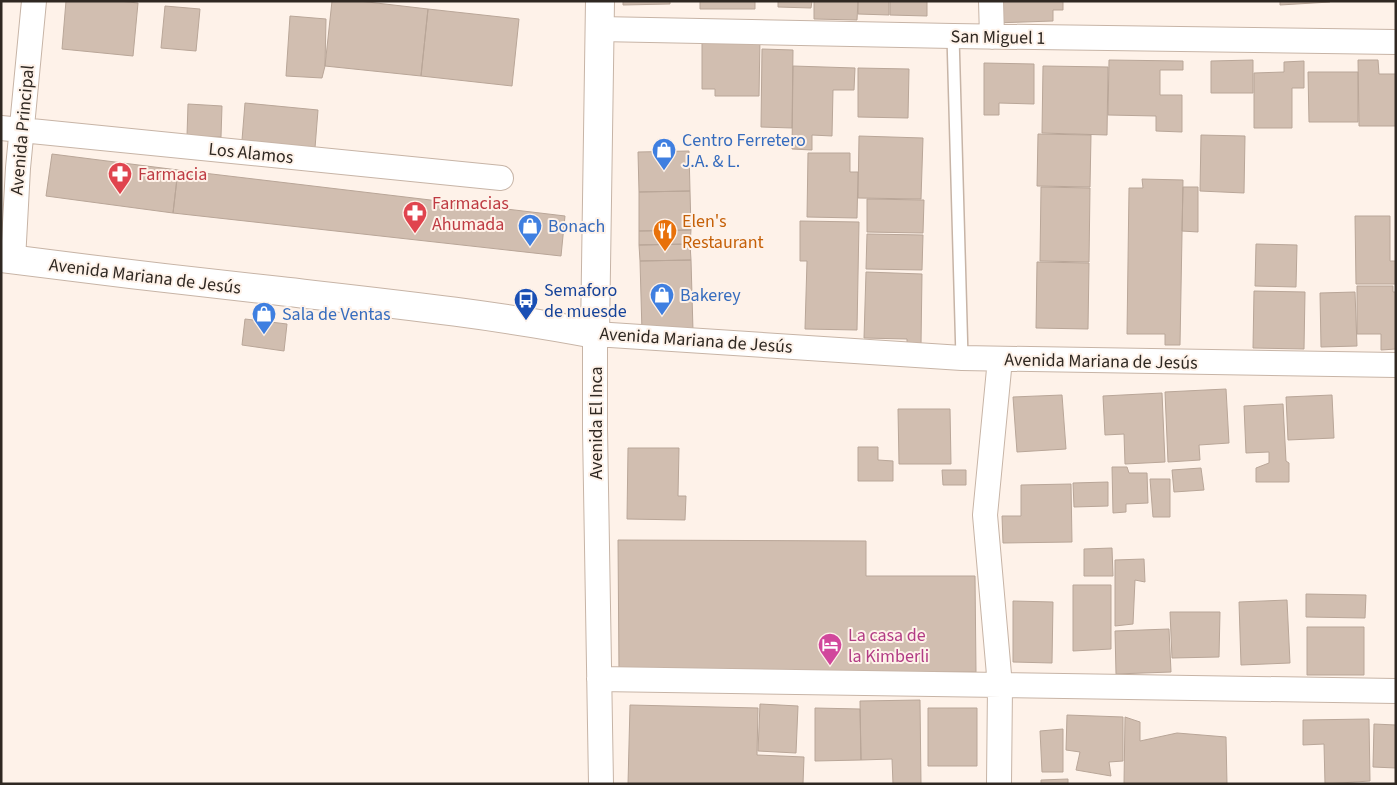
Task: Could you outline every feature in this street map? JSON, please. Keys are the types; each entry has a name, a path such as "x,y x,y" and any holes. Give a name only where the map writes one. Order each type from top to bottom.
{"street":[{"name":"Avenida Principal","path":"7,259 12,129 34,1"},
{"name":"Avenida El Inca","path":"600,1 595,429 601,784"},
{"path":"991,1 992,37"},
{"name":"San Miguel 1","path":"599,29 992,37 1396,42"},
{"name":"Los Alamos","path":"12,129 501,178"},
{"name":"Avenida Mariana de Jesús","path":"7,259 282,292 401,304 526,321 595,334 962,358 1396,365"},
{"path":"999,784 1000,686 985,515 1000,359"},
{"path":"599,678 1396,691"}],"lane":[{"path":"953,36 962,358"}],"building":[{"path":"66,1 138,3 133,56 62,49"},
{"path":"332,1 359,1 428,9 421,76 325,66"},
{"path":"623,1 670,1 670,4 623,5"},
{"path":"700,1 755,1 755,9 700,9"},
{"path":"778,1 812,1 811,8 778,7"},
{"path":"814,1 858,1 857,20 814,19"},
{"path":"858,1 889,1 889,15 858,14"},
{"path":"890,1 927,1 927,16 890,15"},
{"path":"994,1 1063,1 1063,10 1053,10 1053,21 994,23"},
{"path":"1280,1 1330,1 1330,2 1280,5"},
{"path":"165,6 200,9 196,51 161,48"},
{"path":"428,9 519,19 512,86 421,76"},
{"path":"290,16 326,19 325,66 322,78 286,76"},
{"path":"702,38 760,38 759,96 715,96 715,89 702,89"},
{"path":"762,49 793,50 792,128 761,127"},
{"path":"1109,60 1183,61 1183,70 1160,70 1160,95 1182,95 1182,132 1156,131 1156,116 1108,115"},
{"path":"1253,60 1253,93 1211,93 1211,61"},
{"path":"1358,60 1378,60 1379,74 1396,74 1396,126 1359,126"},
{"path":"1304,61 1304,88 1292,88 1292,128 1254,128 1254,73 1284,72 1284,62"},
{"path":"984,63 1034,64 1034,104 999,103 999,115 984,115"},
{"path":"793,66 855,68 854,90 833,90 832,136 812,135 812,150 792,149"},
{"path":"1043,66 1108,67 1107,135 1042,133"},
{"path":"858,68 909,69 908,118 858,117"},
{"path":"1308,72 1358,72 1358,122 1309,122"},
{"path":"245,103 318,110 315,148 242,140"},
{"path":"188,104 222,106 221,137 187,136"},
{"path":"1038,134 1091,135 1090,187 1037,186"},
{"path":"1201,135 1245,136 1244,193 1200,191"},
{"path":"859,136 923,138 921,199 858,198"},
{"name":"Centro Ferretero J.A. & L.","path":"689,151 690,191 639,192 638,152"},
{"path":"808,153 850,153 850,172 858,172 857,218 807,217"},
{"path":"52,154 178,170 173,213 46,196"},
{"path":"178,170 565,216 561,256 173,213"},
{"path":"1142,179 1183,180 1180,345 1165,345 1165,334 1127,334 1129,188 1143,188"},
{"path":"1041,187 1090,188 1089,262 1040,261"},
{"path":"1183,187 1198,187 1198,232 1182,231"},
{"path":"690,191 691,230 639,231 639,192"},
{"path":"867,199 924,200 923,233 867,232"},
{"path":"1355,216 1390,216 1390,261 1396,261 1396,284 1356,284"},
{"path":"800,221 859,222 857,330 805,329 807,261 800,261"},
{"path":"691,230 690,244 639,245 639,231"},
{"path":"867,234 923,235 922,270 866,269"},
{"name":"Elen's Restaurant","path":"690,244 691,260 640,261 639,245"},
{"path":"1256,244 1297,245 1296,287 1255,286"},
{"path":"691,260 693,331 642,332 640,261"},
{"path":"1037,262 1089,263 1088,329 1036,328"},
{"path":"866,272 922,274 921,345 907,344 907,339 864,338"},
{"path":"1357,286 1393,286 1393,292 1396,292 1396,349 1381,350 1381,334 1357,334"},
{"path":"1254,291 1305,292 1304,349 1253,348"},
{"path":"1355,292 1357,346 1321,347 1320,293"},
{"name":"Sala de Ventas","path":"245,319 287,324 284,351 242,345"},
{"path":"1226,389 1229,443 1199,445 1200,460 1168,462 1165,392"},
{"path":"1162,393 1165,462 1125,464 1124,434 1105,435 1103,396"},
{"path":"1062,395 1066,449 1017,452 1013,397"},
{"path":"1332,395 1334,438 1288,440 1286,397"},
{"path":"1283,404 1289,482 1256,482 1256,468 1269,463 1269,452 1246,453 1244,406"},
{"path":"898,409 950,409 951,464 899,464"},
{"path":"858,447 878,447 878,460 893,461 893,481 858,481"},
{"path":"628,448 679,448 678,496 686,496 685,520 627,519"},
{"path":"1112,467 1127,467 1129,473 1147,473 1148,503 1126,504 1126,512 1113,513"},
{"path":"1201,468 1204,490 1174,492 1172,470"},
{"path":"942,470 966,470 966,485 943,485"},
{"path":"1150,479 1170,479 1170,517 1153,517"},
{"path":"1108,482 1108,506 1074,507 1073,483"},
{"path":"1071,484 1072,542 1003,543 1002,516 1021,516 1021,485"},
{"path":"618,540 866,541 866,576 975,576 976,672 619,672"},
{"path":"1112,548 1113,576 1084,576 1084,549"},
{"path":"1144,559 1145,582 1135,580 1133,624 1115,626 1115,560"},
{"path":"1073,585 1111,585 1111,649 1073,651"},
{"path":"1306,594 1366,595 1365,618 1306,617"},
{"path":"1287,600 1290,663 1241,665 1239,602"},
{"path":"1013,601 1053,602 1052,663 1013,662"},
{"path":"1170,612 1220,612 1219,657 1172,658"},
{"path":"1307,627 1364,627 1364,675 1307,675"},
{"path":"1169,629 1171,672 1116,674 1115,631"},
{"path":"920,700 921,784 893,784 892,759 861,760 860,701"},
{"path":"760,704 798,706 796,753 758,751"},
{"path":"630,705 758,708 757,755 804,757 803,784 628,784"},
{"path":"815,708 860,709 861,760 815,761"},
{"path":"928,708 977,708 977,766 928,766"},
{"path":"1067,715 1123,717 1123,761 1109,762 1111,776 1076,770 1080,752 1066,750"},
{"path":"1125,717 1140,722 1140,741 1177,733 1226,737 1227,784 1124,784"},
{"path":"1369,719 1370,781 1325,784 1324,744 1303,745 1303,720"},
{"path":"1374,724 1396,725 1396,768 1373,767"},
{"path":"1063,729 1063,772 1042,772 1040,731"},
{"path":"1068,779 1068,784 1041,784 1041,780"}],"place":[{"name":"Centro Ferretero J.A. & L.","path":"664,171"},
{"name":"Farmacia","path":"120,195"},
{"name":"Farmacias Ahumada","path":"415,234"},
{"name":"Bonach","path":"530,247"},
{"name":"Elen's Restaurant","path":"665,252"},
{"name":"Bakerey","path":"662,316"},
{"name":"Semaforo de muesde","path":"526,321"},
{"name":"Sala de Ventas","path":"264,335"},
{"name":"La casa de la Kimberli","path":"830,666"}]}
